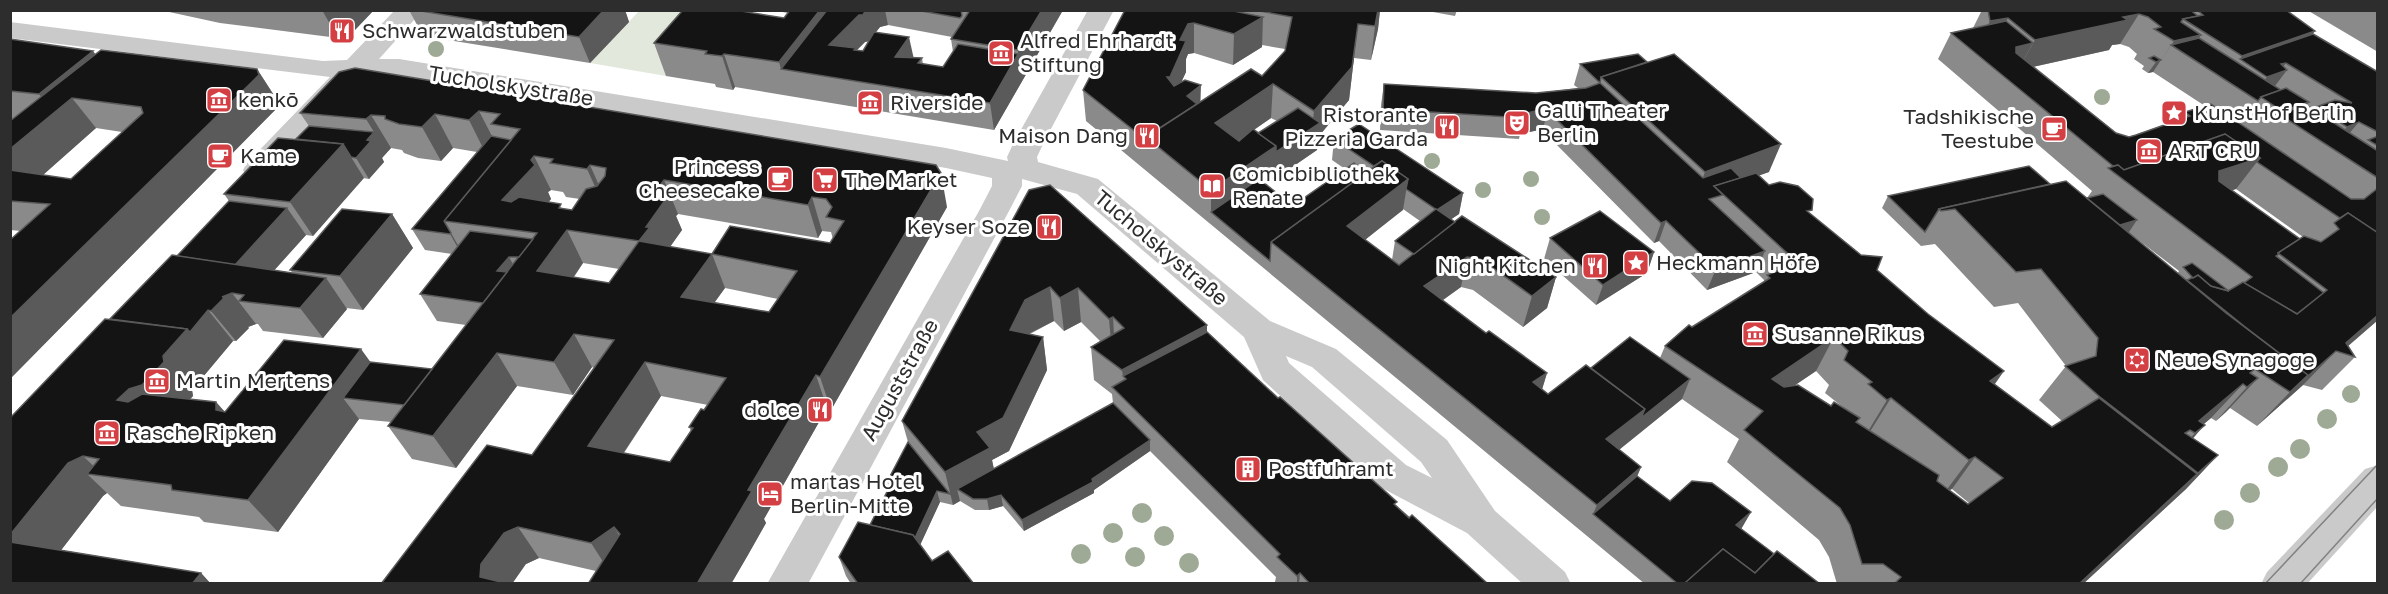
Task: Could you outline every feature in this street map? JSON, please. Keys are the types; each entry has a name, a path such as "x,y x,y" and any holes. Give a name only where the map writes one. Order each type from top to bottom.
{"street":[{"path":"239,191 410,10"},
{"name":"Auguststraße","path":"787,584 994,211 1101,10"},
{"name":"Tucholskystraße","path":"10,30 312,68 399,67 1074,181 1100,195 1258,330 1275,371 1393,476 1481,522 1551,584"},
{"path":"2281,584 2378,480"}],"shaded area":[{"path":"639,11 679,11 717,17 666,76 590,63"}],"building":[{"path":"415,10 604,10 579,37"},
{"path":"683,10 735,10 784,18 790,10 820,10 779,62 724,54 722,56 705,54 707,51 654,43"},
{"path":"827,10 866,10 829,45 863,51 874,32 909,37 895,57 922,58 918,63 943,67 958,44 1018,54 990,103 781,69"},
{"path":"916,10 961,10 962,16 960,18"},
{"path":"970,10 1042,10 1018,50 951,39"},
{"path":"1125,10 1229,10 1263,17 1234,34 1194,23 1188,24 1180,40 1186,41 1170,77 1167,77 1174,86 1185,80 1201,85 1187,96 1197,104 1146,137 1146,140 1083,90"},
{"path":"1254,10 1378,10 1375,26 1358,24 1352,67 1314,111 1273,84 1215,123 1239,141 1253,129 1276,146 1211,190 1146,137 1251,69 1262,76 1285,51 1292,17"},
{"path":"1988,10 2190,10 2198,16 2183,19 2181,22 2201,35 2174,41 2154,29 2161,27 2148,17 2139,14 2123,17 2128,20 2035,40 2008,18 1990,21"},
{"path":"2197,10 2286,10 2315,31 2242,56 2183,19 2203,15"},
{"path":"2006,21 2033,43 2016,47 2016,53 2116,133 2129,137 2136,135 2190,116 2185,112 2211,104 2351,199 2364,199 2378,188 2378,233 2348,213 2340,218 2257,162 2260,158 2225,134 2124,170 2118,165 2113,166 1951,33"},
{"path":"2313,34 2378,72 2378,132 2359,122 2347,127 2316,107 2335,100 2352,103 2286,63 2281,64 2287,70 2267,77 2240,59"},
{"path":"2199,38 2281,90 2261,97 2258,101 2171,45"},
{"path":"10,39 93,51 39,94 10,91"},
{"path":"101,50 257,69 259,75 10,318 10,240 50,204 10,201 10,170 71,179 143,113 141,107 72,98 10,149 10,121"},
{"path":"1638,54 1647,62 1601,77 1600,83 1580,64"},
{"path":"1674,54 1781,144 1705,172 1601,77"},
{"path":"2154,56 2161,60 2156,62 2149,58"},
{"path":"355,68 936,165 941,173 820,377 816,375 748,490 752,491 697,584 588,584 620,534 614,527 591,543 518,527 504,533 481,564 480,577 509,584 381,584 487,445 532,455 614,340 574,334 554,362 497,353 433,436 388,426 537,233 444,221 520,129 491,124 500,114 479,111 469,120 435,114 422,127 399,124 385,119 385,116 371,115 366,119 300,113 339,72","holes":["534,156 553,159 550,163 587,169 590,165 606,168 605,176 597,186 586,189 572,210 559,208 561,204 519,197 511,202 502,200 535,165 531,160","664,180 808,205 812,197 826,199 832,207 826,217 844,221 830,243 730,226 712,254 639,241 650,227 646,227 668,196 661,184","567,230 639,241 609,283 537,271","712,254 797,271 769,312 681,297","645,362 726,378 704,410 701,409 689,427 693,428 670,462 588,446"]},
{"path":"1600,83 1703,178 1731,168 1741,178 1714,186 1723,195 1709,199 1765,251 1716,269 1666,221 1661,223 1554,117 1557,116 1548,108 1523,114 1524,118 1383,109 1384,84 1536,93 1586,88"},
{"path":"2286,88 2309,102 2282,111 2261,97"},
{"path":"2306,105 2378,151 2378,178 2279,114"},
{"path":"1298,108 1320,123 1276,152 1276,146 1258,133"},
{"path":"1359,124 1463,193 1437,210 1406,189 1408,179 1382,161 1374,166 1334,139"},
{"path":"309,126 374,132 367,140 371,141 356,158 351,157 343,144 296,139"},
{"path":"2225,134 2260,158 2219,171 2219,181 2300,239 2276,256 2324,293 2297,314 2244,283 2252,277 2108,168 2118,165 2124,170"},
{"path":"491,136 511,140 444,221 451,233 412,229"},
{"path":"2378,136 2378,146 2368,140"},
{"path":"278,138 343,144 290,202 224,194"},
{"path":"1382,161 1408,179 1347,226 1399,265 1462,216 1556,277 1532,296 1480,259 1467,257 1424,286 1486,333 1489,331 1547,373 1533,382 1548,394 1586,365 1645,409 1606,439 1641,467 1597,505 1271,242"},
{"path":"1354,163 1367,172 1271,242 1270,261 1211,212 1259,179 1291,204 1302,203 1301,200"},
{"path":"2029,166 2050,184 1939,209 1925,232 1888,196"},
{"path":"1756,173 1769,185 1780,182 1798,186 1813,199 1812,210 1807,211 1861,255 1882,257 1877,270 1928,314 2004,371 1990,381 2052,427 2099,398 2197,474 2079,584 1894,584 1901,577 1883,564 1862,564 1850,525 1840,508 1744,430 1763,411 1665,346 1689,325 1692,327 1770,278 1767,275 1798,263 1714,186","holes":["1834,337 1848,351 1844,360 1872,382 1868,384 1887,400 1891,398 1969,460 1975,457 2003,478 1968,504 1937,481 1939,475 1856,422 1860,418 1834,402 1831,406 1798,385 1784,387 1772,379"]},
{"path":"2066,181 2226,313 2308,375 2290,392 2255,369 2250,373 2258,378 2247,387 2243,384 2199,421 2205,425 2195,433 2190,430 2185,433 2218,455 2198,473 2100,397 2065,366 2096,356 2098,338 2041,269 2016,272 1955,209 1941,211 1939,209"},
{"path":"1050,185 1207,325 1122,370 1091,347 1124,328 1113,317 1109,319 1078,288 1060,298 1050,287 1025,300 1010,330 1043,337 1003,418 977,432 990,448 945,472 902,421 1029,190"},
{"path":"2103,194 2137,220 2120,225 2087,198"},
{"path":"229,201 287,208 235,265 177,256"},
{"path":"342,209 392,214 340,276 290,270"},
{"path":"1436,209 1455,222 1414,254 1395,241"},
{"path":"1600,211 1654,252 1603,285 1550,238"},
{"path":"2348,213 2378,233 2378,315 2346,343 2355,357 2336,351 2308,376 2187,280 2198,275 2211,286 2228,291 2243,282 2297,314 2327,290 2278,253 2304,236 2321,242 2339,229 2334,223"},
{"path":"470,231 533,239 519,257 509,257 497,271 507,272 483,303 420,294"},
{"path":"172,255 326,278 300,308 239,301 244,295 232,293 222,297 225,297 211,311 208,310 190,332 187,329 110,319"},
{"path":"2192,263 2229,291 2211,286 2198,275 2193,278 2183,267"},
{"path":"105,319 187,329 163,356 164,362 142,385 129,389 117,400 128,402 142,394 216,402 216,410 225,412 284,340 361,349 248,500 172,490 171,485 87,474 99,459 83,456 68,463 10,535 10,418"},
{"name":"Postfuhramt","path":"1207,332 1278,398 1280,397 1397,502 1394,504 1409,518 1412,515 1488,584 1310,584 1300,573 1297,576 1277,557 1280,554 1112,387 1126,379 1123,376"},
{"path":"1630,337 1690,379 1641,418 1645,409 1591,368"},
{"path":"370,362 432,369 404,405 343,398"},
{"path":"1113,403 1150,440 1092,479 1093,482 1022,520 1001,495 987,499 973,499 957,489"},
{"path":"908,442 950,494 937,491 915,538 913,535 870,525 892,482 887,482"},
{"path":"1637,476 1670,501 1692,481 1712,483 1751,512 1736,525 1773,555 1755,573 1723,549 1685,584 1678,584 1593,514"},
{"path":"858,522 913,535 932,561 948,551 974,584 858,584 839,557"},
{"path":"10,542 201,573 192,584 10,584"},
{"path":"1723,549 1755,573 1777,551 1820,584 1688,584 1686,582"}],"tram line":[{"path":"2265,584 2378,464"},
{"path":"2300,584 2378,498"}],"place":[{"name":"Schwarzwaldstuben","path":"342,31"},
{"name":"Alfred Ehrhardt Stiftung","path":"1001,53"},
{"name":"kenkō","path":"219,100"},
{"name":"Riverside","path":"870,103"},
{"name":"KunstHof Berlin","path":"2174,113"},
{"name":"Galli Theater Berlin","path":"1517,123"},
{"name":"Ristorante Pizzeria Garda","path":"1447,127"},
{"name":"Tadshikische Teestube","path":"2054,129"},
{"name":"Maison Dang","path":"1147,136"},
{"name":"ART CRU","path":"2149,151"},
{"name":"Kame","path":"220,156"},
{"name":"Princess Cheesecake","path":"780,179"},
{"name":"The Market","path":"825,180"},
{"name":"Comicbibliothek Renate","path":"1212,186"},
{"name":"Keyser Soze","path":"1049,227"},
{"name":"Heckmann Höfe","path":"1636,263"},
{"name":"Night Kitchen","path":"1595,266"},
{"name":"Susanne Rikus","path":"1755,334"},
{"name":"Neue Synagoge","path":"2137,360"},
{"name":"Martin Mertens","path":"157,381"},
{"name":"dolce","path":"820,410"},
{"name":"Rasche Ripken","path":"107,433"},
{"name":"Postfuhramt","path":"1248,469"},
{"name":"martas Hotel Berlin-Mitte","path":"770,494"}]}
